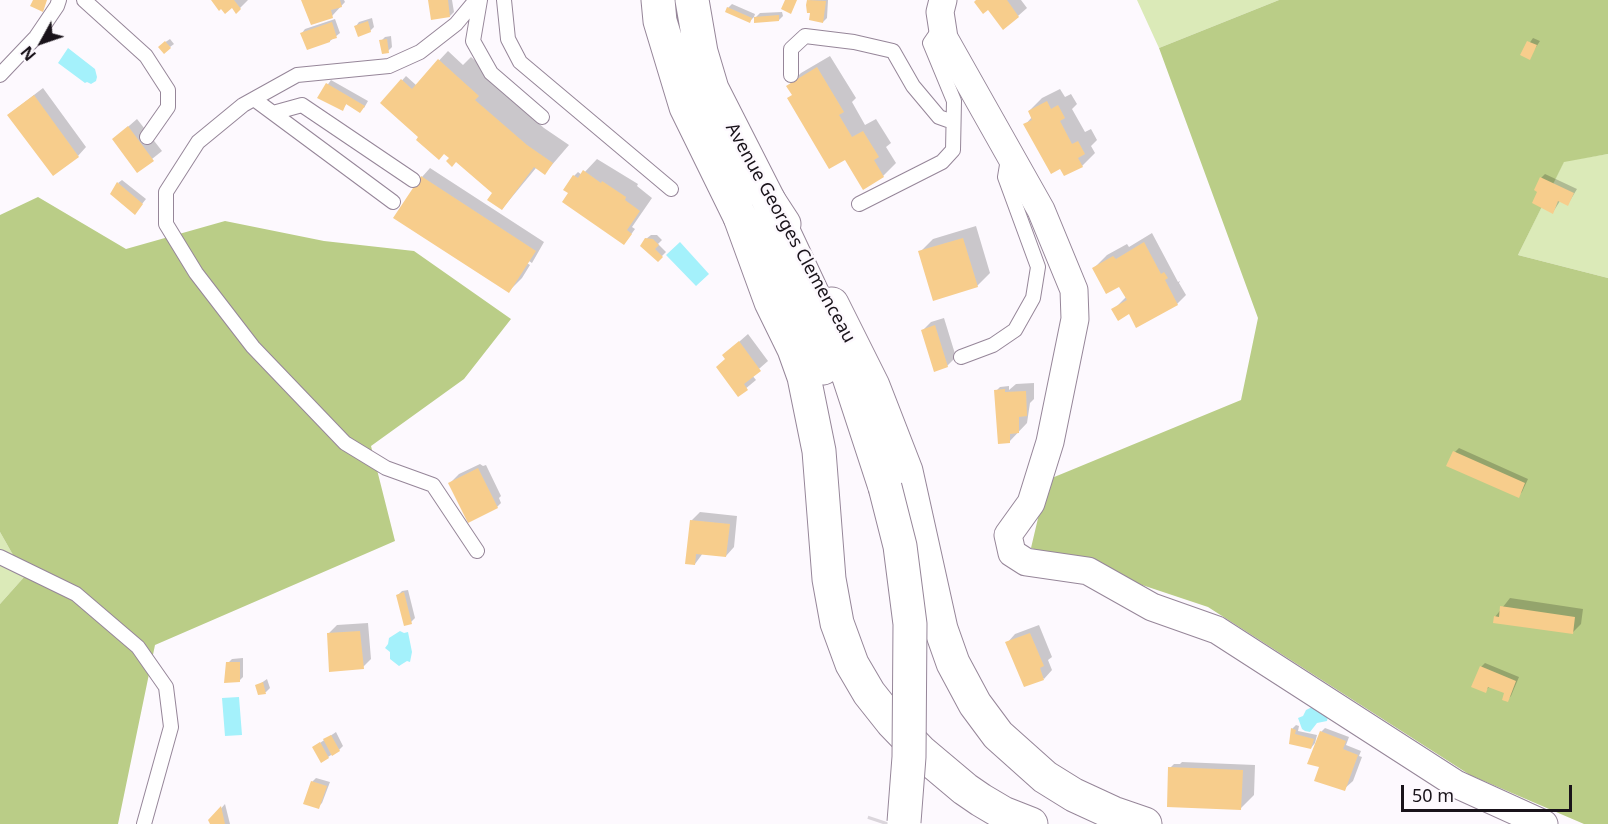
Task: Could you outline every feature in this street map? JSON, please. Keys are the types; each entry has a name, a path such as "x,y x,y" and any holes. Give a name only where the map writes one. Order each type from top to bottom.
{"main road":[{"name":"Avenue Georges Clemenceau","path":"658,0 660,21 686,107 740,217 771,302 794,349 804,377 819,451 829,579 837,623 852,664 869,693 892,722 921,752 965,789 1003,813 1031,824"},
{"name":"Avenue Georges Clemenceau","path":"692,0 700,52 712,89 769,201 811,263 853,344 877,397 906,471 916,506 940,629 964,685 986,721 1045,777 1074,795 1113,813 1145,824"},
{"path":"769,201 849,377 875,490"},
{"path":"740,217 788,298 820,362 900,546 910,624 909,757 894,822"},
{"path":"965,789 1002,824"},
{"path":"1074,795 1102,824"}],"street":[{"path":"942,13 944,38 1041,210 1074,290 1075,320 1050,442 1031,503 1008,535 1012,553 1026,562 1088,571 1152,607 1217,630 1456,784 1544,824"}],"lane":[{"path":"0,75 36,37 59,0"},
{"path":"84,0 146,57 168,90 168,107 147,137"},
{"path":"477,551 434,485 386,468 345,442 253,347 195,273 166,224 166,192 198,142 243,105 297,75 389,66 420,52 456,24 478,0"},
{"path":"478,0 473,41 491,73 542,117"},
{"path":"504,0 508,39 520,62 671,189"},
{"path":"859,204 942,162 953,150 954,101 930,43 942,13"},
{"path":"791,75 791,49 805,36 855,42 892,51 913,86 939,117 954,122"},
{"path":"254,99 393,202"},
{"path":"273,113 302,105 413,180"},
{"path":"961,357 993,345 1016,330 1033,298 1038,267 1005,177 1009,154"},
{"path":"0,557 76,594 138,647 166,687 171,727 144,824"}],"green space":[{"path":"1137,0 1279,0 1159,48"},
{"path":"1279,0 1608,0 1608,154 1564,162 1518,255 1608,278 1608,824 1584,824 1470,775 1208,607 1031,548 1047,480 1241,400 1258,318 1159,48"},
{"path":"1608,154 1608,278 1518,255 1564,161"},
{"path":"38,197 126,249 225,221 324,241 414,251 511,319 464,379 371,446 395,541 155,645 118,824 0,824 0,604 25,576 0,532 0,215"},
{"path":"0,532 25,576 0,604"}],"water":[{"path":"68,48 95,69 96,81 91,84 85,83 58,63"},
{"path":"680,242 709,274 696,286 666,255"},
{"path":"400,631 408,632 412,652 410,662 407,661 399,666 390,659 390,652 385,648 389,638"},
{"path":"239,697 242,735 225,736 222,698"},
{"path":"1312,707 1319,708 1328,716 1327,721 1317,723 1310,732 1302,729 1298,718"}],"building":[{"path":"33,0 47,0 43,12 30,6"},
{"path":"211,0 234,0 241,9 236,14 232,8 225,14 221,9 219,11"},
{"path":"301,0 340,0 342,7 331,10 333,18 311,25"},
{"path":"428,0 448,0 450,17 431,20"},
{"path":"785,0 797,0 791,14 781,9"},
{"path":"807,0 826,1 823,23 809,20"},
{"path":"976,0 1007,0 1019,17 1003,30 988,10 983,14 974,2"},
{"path":"727,7 752,18 750,23 725,12"},
{"path":"779,15 779,21 754,23 754,17"},
{"path":"368,21 371,32 358,37 354,26"},
{"path":"332,22 337,38 307,50 300,33"},
{"path":"387,39 389,53 382,54 379,40"},
{"path":"165,41 171,48 164,54 158,47"},
{"path":"1527,41 1537,45 1530,60 1520,55"},
{"path":"438,59 479,96 475,100 527,145 553,163 545,175 534,167 502,210 487,200 492,193 456,162 452,167 446,161 449,158 444,154 439,160 416,140 418,137 380,103 401,79 412,89"},
{"path":"817,67 844,112 839,115 852,137 863,131 879,157 874,160 884,177 863,190 845,160 829,169 787,98 792,95 786,86"},
{"path":"326,83 365,106 360,113 346,104 343,111 317,98"},
{"path":"34,95 79,157 53,176 7,115"},
{"path":"1047,101 1051,109 1058,105 1065,118 1060,121 1072,144 1078,141 1085,154 1078,158 1083,167 1064,176 1060,169 1051,174 1023,124 1032,120 1028,111"},
{"path":"128,126 154,161 137,173 112,139"},
{"path":"583,170 626,197 625,200 640,211 627,230 632,234 624,245 562,202 568,193 563,190 573,175 578,178"},
{"path":"421,176 536,251 509,293 393,218"},
{"path":"1540,177 1574,193 1568,206 1558,201 1553,214 1532,203 1537,192 1534,190"},
{"path":"117,182 143,204 135,215 110,194"},
{"path":"645,238 653,239 659,245 655,249 663,257 658,262 640,246"},
{"path":"963,238 978,287 933,301 918,251"},
{"path":"1144,242 1161,274 1164,272 1168,278 1165,280 1178,305 1136,328 1129,314 1118,321 1111,309 1127,300 1119,287 1106,294 1092,268 1113,256 1116,259"},
{"path":"935,325 948,367 934,372 921,330"},
{"path":"739,341 761,371 744,384 748,390 738,397 716,367 725,359 722,355"},
{"path":"1005,389 1005,392 1026,391 1027,416 1019,417 1019,433 1010,434 1010,443 998,444 994,390"},
{"path":"1453,451 1525,483 1519,498 1446,466"},
{"path":"478,468 498,508 468,523 448,483"},
{"path":"690,520 730,524 726,557 696,554 695,565 685,564"},
{"path":"404,592 412,624 404,626 396,595"},
{"path":"1500,606 1575,617 1573,634 1493,623 1494,616 1499,617"},
{"path":"360,631 364,669 329,672 327,633"},
{"path":"1030,633 1044,666 1040,668 1044,680 1024,687 1005,642"},
{"path":"226,662 240,662 240,682 224,683"},
{"path":"1480,666 1516,681 1508,702 1502,700 1504,693 1488,687 1486,693 1471,687"},
{"path":"263,682 266,694 258,695 255,685"},
{"path":"1291,728 1296,730 1295,734 1314,739 1311,749 1289,744"},
{"path":"1320,731 1346,741 1343,749 1358,755 1345,791 1314,781 1319,767 1307,764"},
{"path":"331,735 340,751 332,756 323,739"},
{"path":"320,742 329,758 321,763 312,747"},
{"path":"1168,767 1243,770 1241,810 1167,807"},
{"path":"311,781 327,786 319,809 303,804"},
{"path":"221,806 225,824 210,824 208,820"}]}
